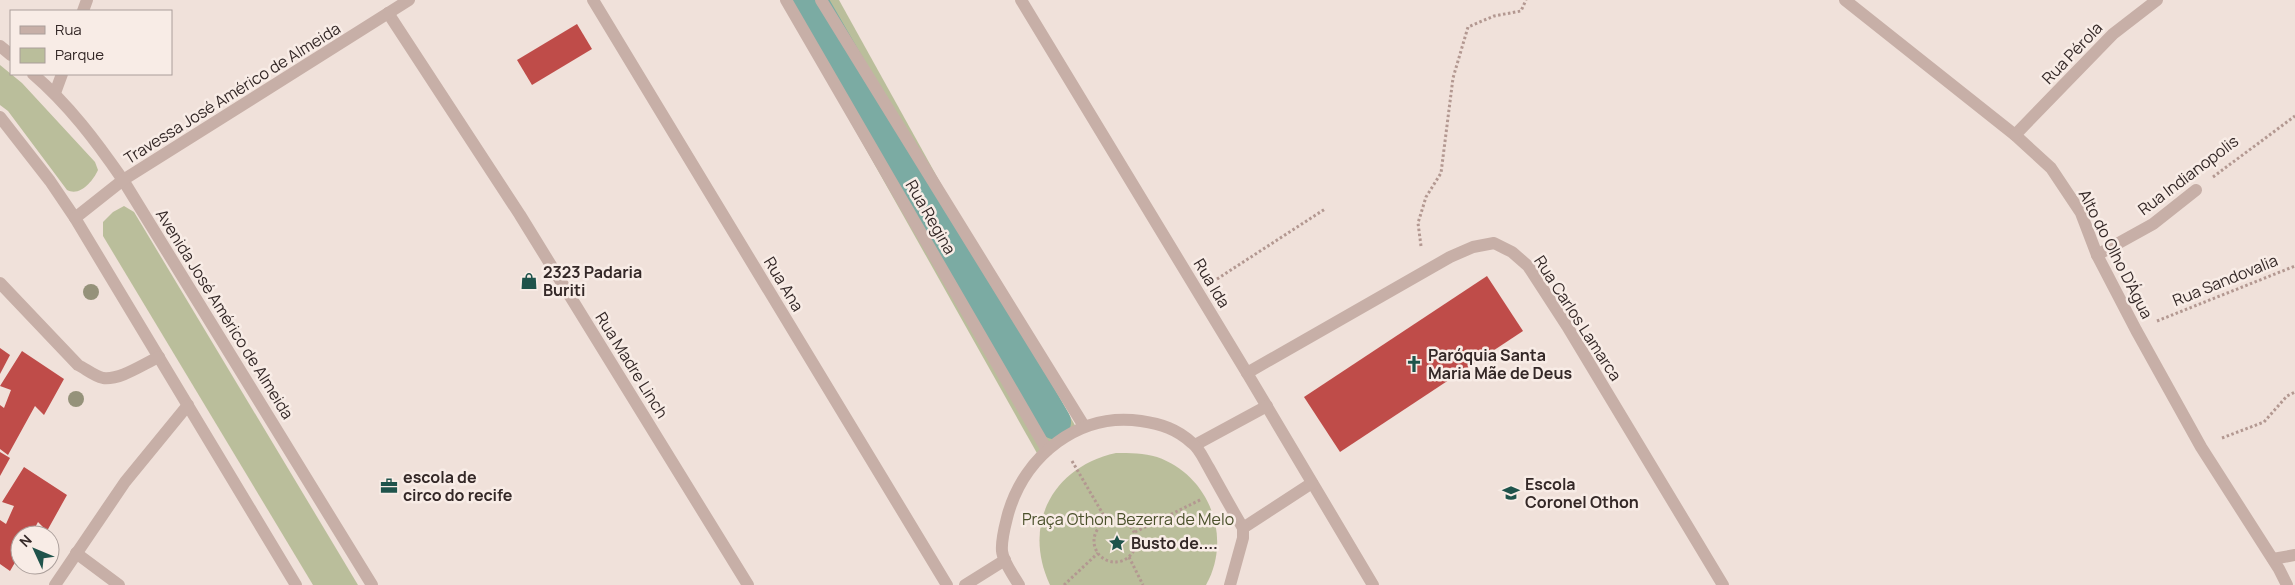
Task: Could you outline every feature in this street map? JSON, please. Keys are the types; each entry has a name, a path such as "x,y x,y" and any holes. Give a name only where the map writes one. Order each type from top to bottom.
{"street":[{"name":"Travessa José Américo de Almeida","path":"75,218 123,180 409,0"},
{"name":"Rua Ana","path":"593,0 947,585"},
{"name":"Rua Regina","path":"786,0 1047,450"},
{"name":"Rua Regina","path":"821,0 1084,426"},
{"name":"Rua Ida","path":"1021,0 1248,373 1373,585"},
{"name":"Alto do Olho D'Água","path":"1845,0 2016,136 2051,168 2082,213 2098,255 2136,330 2201,447 2287,585"},
{"name":"Rua Pérola","path":"2016,136 2113,34 2157,0"},
{"name":"Rua Madre Linch","path":"388,13 520,215 748,585"},
{"path":"0,46 10,54"},
{"name":"Avenida José Américo de Almeida","path":"34,75 55,93 95,138 123,180 372,585"},
{"path":"55,93 62,75"},
{"path":"0,117 50,181 75,218 296,585"},
{"name":"Rua Indianopolis","path":"2098,255 2153,224 2196,190"},
{"name":"Rua Carlos Lamarca","path":"1248,373 1423,272 1473,246 1494,243 1512,252 1528,266 1567,326 1723,585"},
{"path":"0,283 78,365 93,374 102,378 115,377 159,357"},
{"path":"55,585 125,482 188,405"},
{"path":"1195,445 1267,406"},
{"path":"1019,585 1002,552 1004,528 1011,504 1025,474 1047,450 1084,426 1121,418 1163,424 1181,434 1195,445 1243,528 1243,538 1230,585"},
{"path":"1243,528 1312,483"},
{"path":"76,553 119,585"},
{"path":"2272,559 2295,556"},
{"path":"964,585 1005,560"}],"path":[{"path":"1423,272 1418,224 1426,197 1441,173 1453,78 1468,27 1494,16 1522,11 1526,0"},
{"name":"Rua Indianopolis","path":"2196,190 2295,116"},
{"path":"1198,292 1325,209"},
{"name":"Rua Sandovalia","path":"2136,330 2295,266"},
{"path":"2201,447 2264,422 2287,396 2295,392"},
{"path":"1071,460 1107,521"},
{"path":"1135,532 1205,497"},
{"path":"1120,519 1126,522 1135,532 1136,546 1129,557 1115,562 1108,561 1098,553 1094,537 1096,530 1107,521 1120,519"},
{"path":"1064,585 1098,553"},
{"path":"1129,557 1143,585"}],"green space":[{"path":"782,0 839,0 1077,429 1038,455"},
{"path":"0,65 22,83 95,162 98,170 93,179 81,190 72,192 67,190 8,111 0,105"},
{"path":"124,206 134,212 358,585 313,585 103,236 103,222 113,212"},
{"name":"Praça Othon Bezerra de Melo","path":"1116,453 1132,453 1157,457 1175,466 1190,478 1202,493 1211,510 1216,528 1217,547 1214,566 1206,585 1050,585 1042,563 1040,541 1042,521 1048,502 1060,485 1075,471 1094,460"}],"building":[{"path":"577,24 592,49 532,85 517,60"},
{"name":"Paróquia Santa Maria Mãe de Deus","path":"1487,276 1523,331 1340,452 1304,397"},
{"path":"0,348 10,355 0,374"},
{"path":"22,351 64,379 44,415 35,406 8,455 0,449 0,405 4,408 11,390 0,386"},
{"path":"0,452 10,458 0,476"},
{"path":"24,467 67,495 50,525 41,525 38,522 36,525 10,525 10,571 0,564 0,520 6,524 14,506 2,502"}],"waterway":[{"path":"810,0 1054,422"}],"place":[{"name":"2323 Padaria Buriti","path":"529,281"},
{"name":"Paróquia Santa Maria Mãe de Deus","path":"1414,364"},
{"name":"escola de circo do recife","path":"389,486"},
{"name":"Escola Coronel Othon","path":"1511,493"},
{"name":"Busto de....","path":"1117,543"}]}
